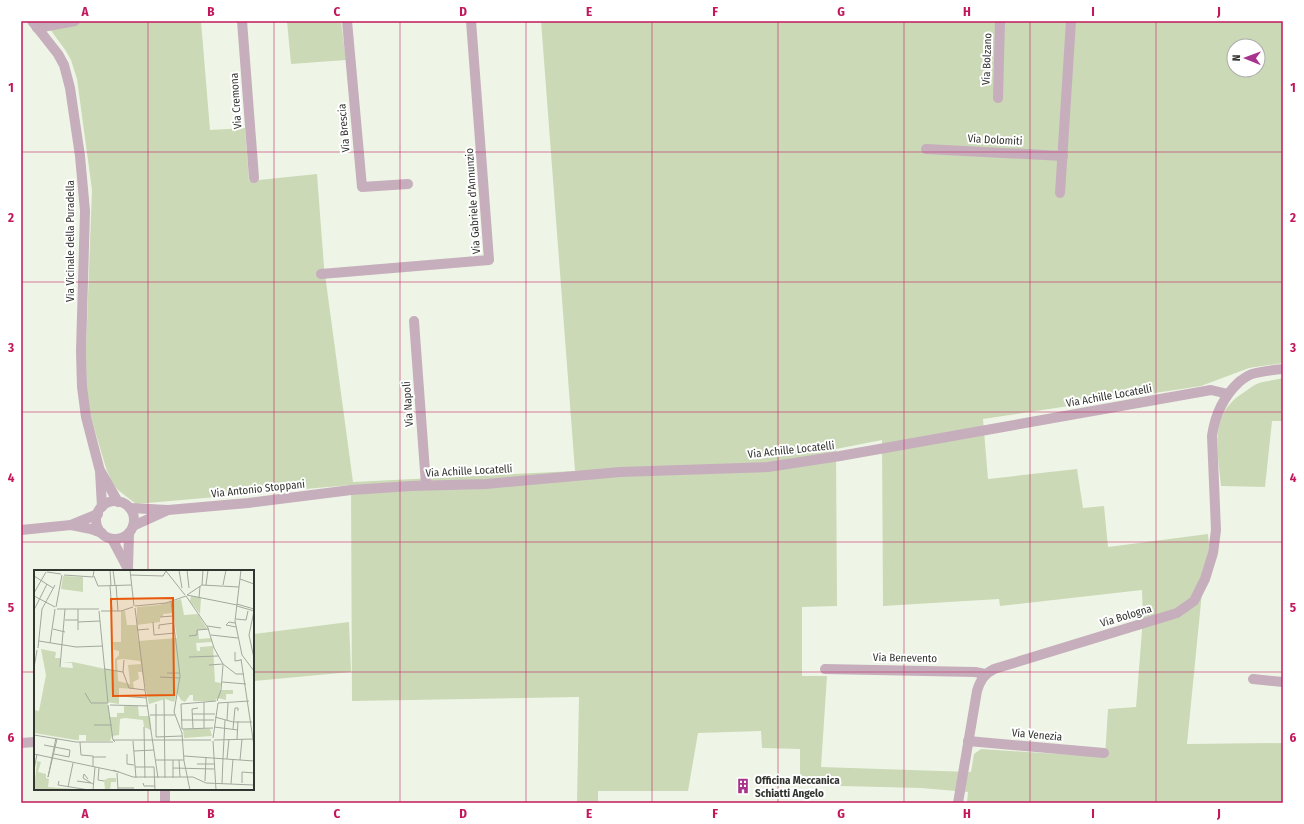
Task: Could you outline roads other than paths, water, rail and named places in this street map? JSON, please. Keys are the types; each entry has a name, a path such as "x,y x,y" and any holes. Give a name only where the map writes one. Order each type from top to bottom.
{"street":[{"path":"35,24 75,21"},
{"name":"Via Cremona","path":"242,21 254,178"},
{"name":"Via Brescia","path":"347,21 362,187 408,184"},
{"name":"Via Gabriele d'Annunzio","path":"322,274 489,260 471,21"},
{"name":"Via Bolzano","path":"998,98 1000,21"},
{"path":"1060,193 1072,21"},
{"name":"Via Vicinale della Puradella","path":"35,24 58,54 65,69 70,88 82,167 85,211 81,350 82,382 86,418 100,471 100,510"},
{"name":"Via Dolomiti","path":"926,149 1063,156"},
{"name":"Via Napoli","path":"414,321 426,485"},
{"name":"Via Bologna","path":"985,674 994,669 1177,613 1194,601 1205,579 1213,553 1216,530 1212,436 1214,422 1219,408 1236,385 1251,374 1283,369"},
{"name":"Via Achille Locatelli","path":"351,490 426,485 486,484 620,472 768,467 840,456 1211,390 1228,394"},
{"name":"Via Vicinale della Puradella","path":"100,471 118,502"},
{"name":"Via Antonio Stoppani","path":"130,508 168,510 248,503 351,490"},
{"path":"71,526 112,502 123,503 130,508 133,514 129,569"},
{"path":"100,510 97,524 106,537 118,539 124,537 131,529"},
{"name":"Via Antonio Stoppani","path":"131,529 168,510"},
{"path":"21,530 71,526 91,529 102,533"},
{"path":"112,539 129,569"},
{"name":"Via Benevento","path":"825,669 975,672 985,674"},
{"path":"958,803 976,691 985,674"},
{"path":"1253,679 1283,682"},
{"name":"Via Venezia","path":"968,741 1104,753"},
{"path":"21,743 34,742"},
{"path":"165,790 165,803"}],"place":[{"name":"Officina Meccanica Schiatti Angelo","path":"743,786"}]}
